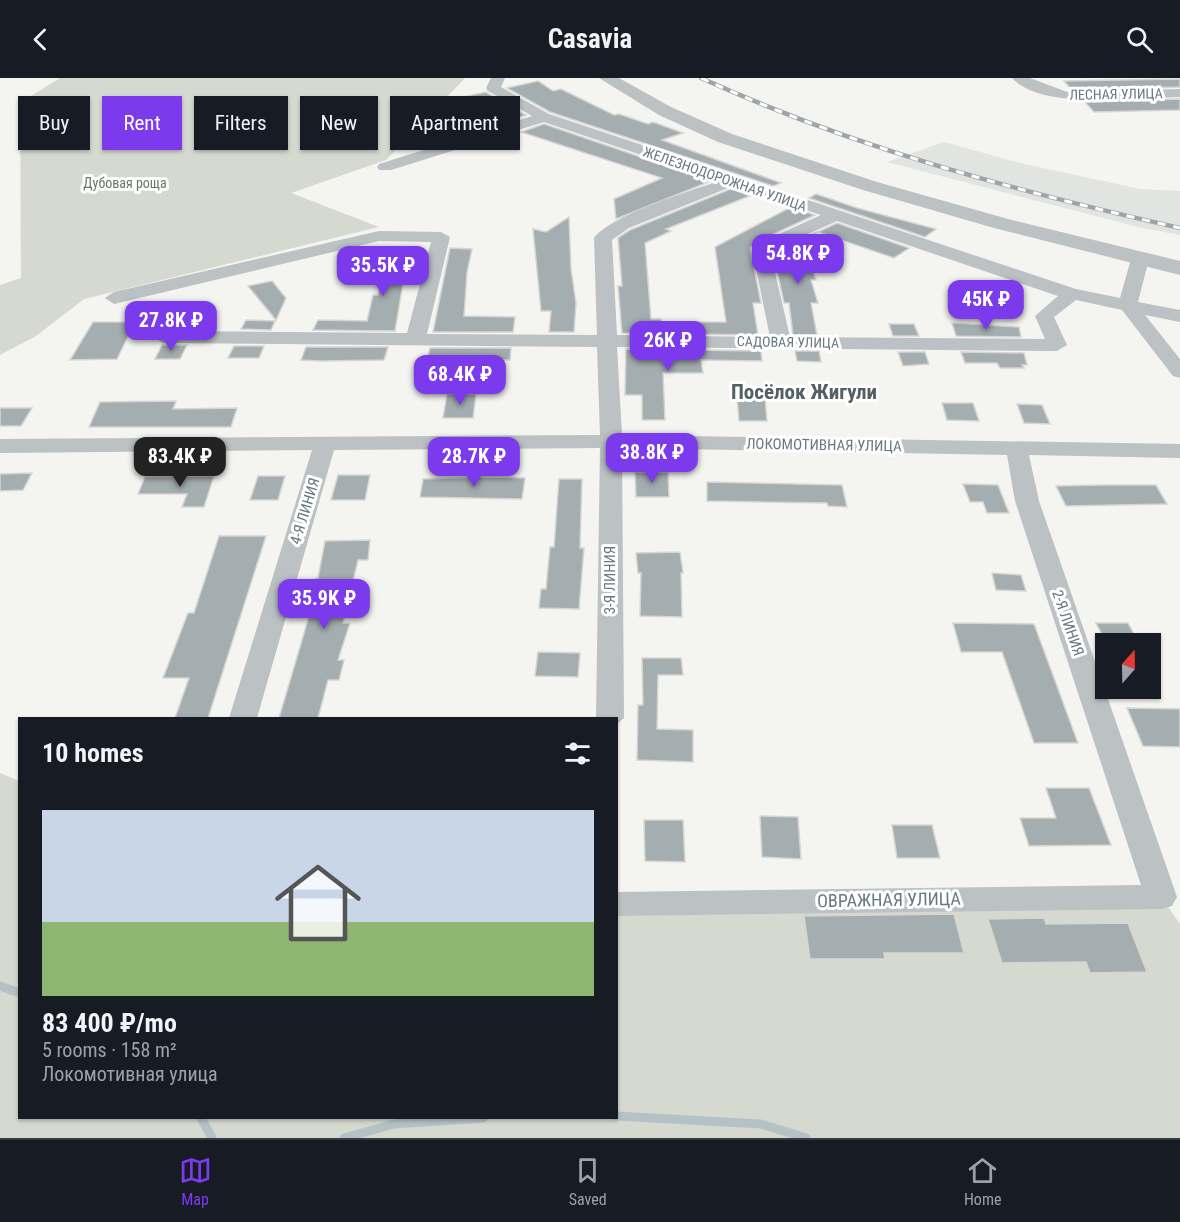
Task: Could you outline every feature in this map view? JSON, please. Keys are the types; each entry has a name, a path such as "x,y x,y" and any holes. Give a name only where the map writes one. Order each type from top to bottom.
{"street":[{"name":"ЖЕЛЕЗНОДОРОЖНАЯ УЛИЦА","path":"498,78 493,88 544,117 1072,294 1180,316"},
{"path":"607,78 665,111 725,138 870,186 1180,268"},
{"name":"ЛЕСНАЯ УЛИЦА","path":"1019,78 1047,92 1067,96 1180,93"},
{"path":"385,167 544,117"},
{"name":"3-Я ЛИНИЯ","path":"610,717 611,441 603,238 623,224 731,181"},
{"path":"781,342 762,249 834,216"},
{"path":"114,298 379,236 441,237 416,338"},
{"path":"1140,259 1128,305 1180,372"},
{"name":"САДОВАЯ УЛИЦА","path":"163,337 1057,345 1044,316 1072,294"},
{"name":"ЛОКОМОТИВНАЯ УЛИЦА","path":"0,446 611,441 1180,451"},
{"name":"4-Я ЛИНИЯ","path":"243,717 326,442"},
{"name":"2-Я ЛИНИЯ","path":"1017,449 1027,501 1161,897"},
{"name":"ОВРАЖНАЯ УЛИЦА","path":"618,903 1161,897"}],"shaded area":[{"path":"944,142 1020,163 1140,189 1180,191 1180,235 1142,228 887,162"}],"green space":[{"name":"Дубовая роща","path":"60,78 465,78 448,96 390,96 390,150 396,150 386,160 291,193 379,227 84,299 36,336 0,355 0,285 21,278 20,150 90,150 90,96 31,96"},
{"path":"0,773 18,781 18,1119 618,1119 618,904 1161,897 1180,924 1180,1138 0,1138"}],"building":[{"path":"1180,79 1180,87 1072,90 1064,81"},
{"path":"538,81 553,91 561,89 614,115 619,114 648,124 653,122 683,133 662,140 781,183 773,186 550,112 507,88"},
{"path":"486,92 493,96 467,96"},
{"path":"1180,99 1180,110 1094,112 1085,102"},
{"path":"544,124 711,181 616,219 614,199 662,178 521,132"},
{"path":"733,188 752,195 666,229 671,231 645,243 651,319 661,319 661,322 726,322 715,247 791,207 815,215 754,243 750,248 761,303 753,303 758,335 622,333 618,286 622,286 618,238 630,230"},
{"path":"816,194 857,208 936,229 925,237 809,198"},
{"path":"569,217 571,269 576,303 574,332 549,332 551,311 541,311 533,229 546,232"},
{"path":"837,223 909,248 894,258 818,232"},
{"path":"817,232 806,250 816,280 811,280 818,303 811,303 817,335 793,335 789,303 784,303 773,252"},
{"path":"450,248 472,249 467,272 464,316 515,317 513,332 433,332"},
{"path":"389,253 423,254 412,283 403,283 395,331 313,330 318,320 367,321 373,295 378,295"},
{"path":"272,281 286,298 276,320 248,286"},
{"path":"176,318 201,318 195,329 171,329"},
{"path":"246,320 275,321 271,330 241,329"},
{"path":"93,322 135,322 117,359 70,360"},
{"path":"952,323 1019,327 1021,337 956,336"},
{"path":"889,324 914,324 919,336 893,336"},
{"path":"162,345 187,345 180,359 155,359"},
{"path":"234,346 264,346 259,358 228,358"},
{"path":"306,347 388,347 384,360 321,361 301,360"},
{"path":"430,348 511,348 510,360 427,360"},
{"path":"626,349 761,351 762,361 701,360 703,373 663,373 665,420 642,420 642,395 625,395"},
{"path":"795,351 819,351 821,362 797,361"},
{"path":"898,352 925,352 929,364 903,366"},
{"path":"961,352 1024,353 1027,365 1022,365 1024,368 1000,368 997,363 965,363"},
{"path":"447,394 476,394 473,418 443,418"},
{"path":"737,398 765,398 767,421 739,421"},
{"path":"176,401 173,409 237,408 231,427 89,427 100,402"},
{"path":"942,403 973,403 979,421 947,420"},
{"path":"1017,404 1042,405 1050,424 1024,423"},
{"path":"0,408 32,408 21,426 0,426"},
{"path":"635,472 668,472 669,497 636,497"},
{"path":"32,473 23,490 0,491 0,474"},
{"path":"338,475 370,475 365,500 331,500"},
{"path":"214,476 204,507 182,507 187,494 138,494 145,477"},
{"path":"258,476 285,476 278,500 250,500"},
{"path":"525,478 522,499 420,497 423,479"},
{"path":"559,479 582,479 580,548 584,548 579,609 539,608 541,589 546,589 550,547 554,547"},
{"path":"707,482 842,485 847,507 828,506 827,503 707,501"},
{"path":"963,484 998,485 1009,513 987,513 983,502 970,502"},
{"path":"1156,485 1167,504 1066,506 1056,486"},
{"path":"219,536 266,536 208,717 175,717 189,678 163,678 188,613 194,613"},
{"path":"370,540 368,560 358,560 343,623 350,623 338,660 344,660 339,680 328,680 318,717 279,717 315,596 311,596 316,578 318,578 325,541"},
{"path":"680,552 683,573 681,573 682,617 640,616 641,573 638,573 636,553"},
{"path":"992,573 1021,575 1026,591 996,590"},
{"path":"953,623 1034,624 1078,743 1034,743 1002,652 961,652"},
{"path":"1096,623 1128,623 1133,633 1101,633"},
{"path":"538,652 580,653 578,677 535,676"},
{"path":"642,658 681,658 683,675 658,675 657,729 693,730 693,762 637,760 638,705 643,705"},
{"path":"1127,708 1180,709 1180,747 1143,746"},
{"path":"1046,788 1089,788 1111,845 1029,846 1020,818 1056,818"},
{"path":"760,816 798,817 801,859 762,857"},
{"path":"644,820 683,820 685,862 645,861"},
{"path":"892,825 932,825 940,858 897,858"},
{"path":"954,914 964,953 884,953 885,959 810,959 804,916"},
{"path":"1044,918 1046,924 1128,923 1147,972 1090,973 1086,962 1002,963 988,919"}],"waterway":[{"path":"0,986 18,992"},
{"path":"618,1116 761,1124 806,1138"},
{"path":"202,1119 212,1138"},
{"path":"344,1138 394,1124 468,1119"}],"railway":[{"path":"701,78 818,126 936,165 1057,199 1180,228"}],"district":[{"name":"Посёлок Жигули","path":"804,392"}]}
